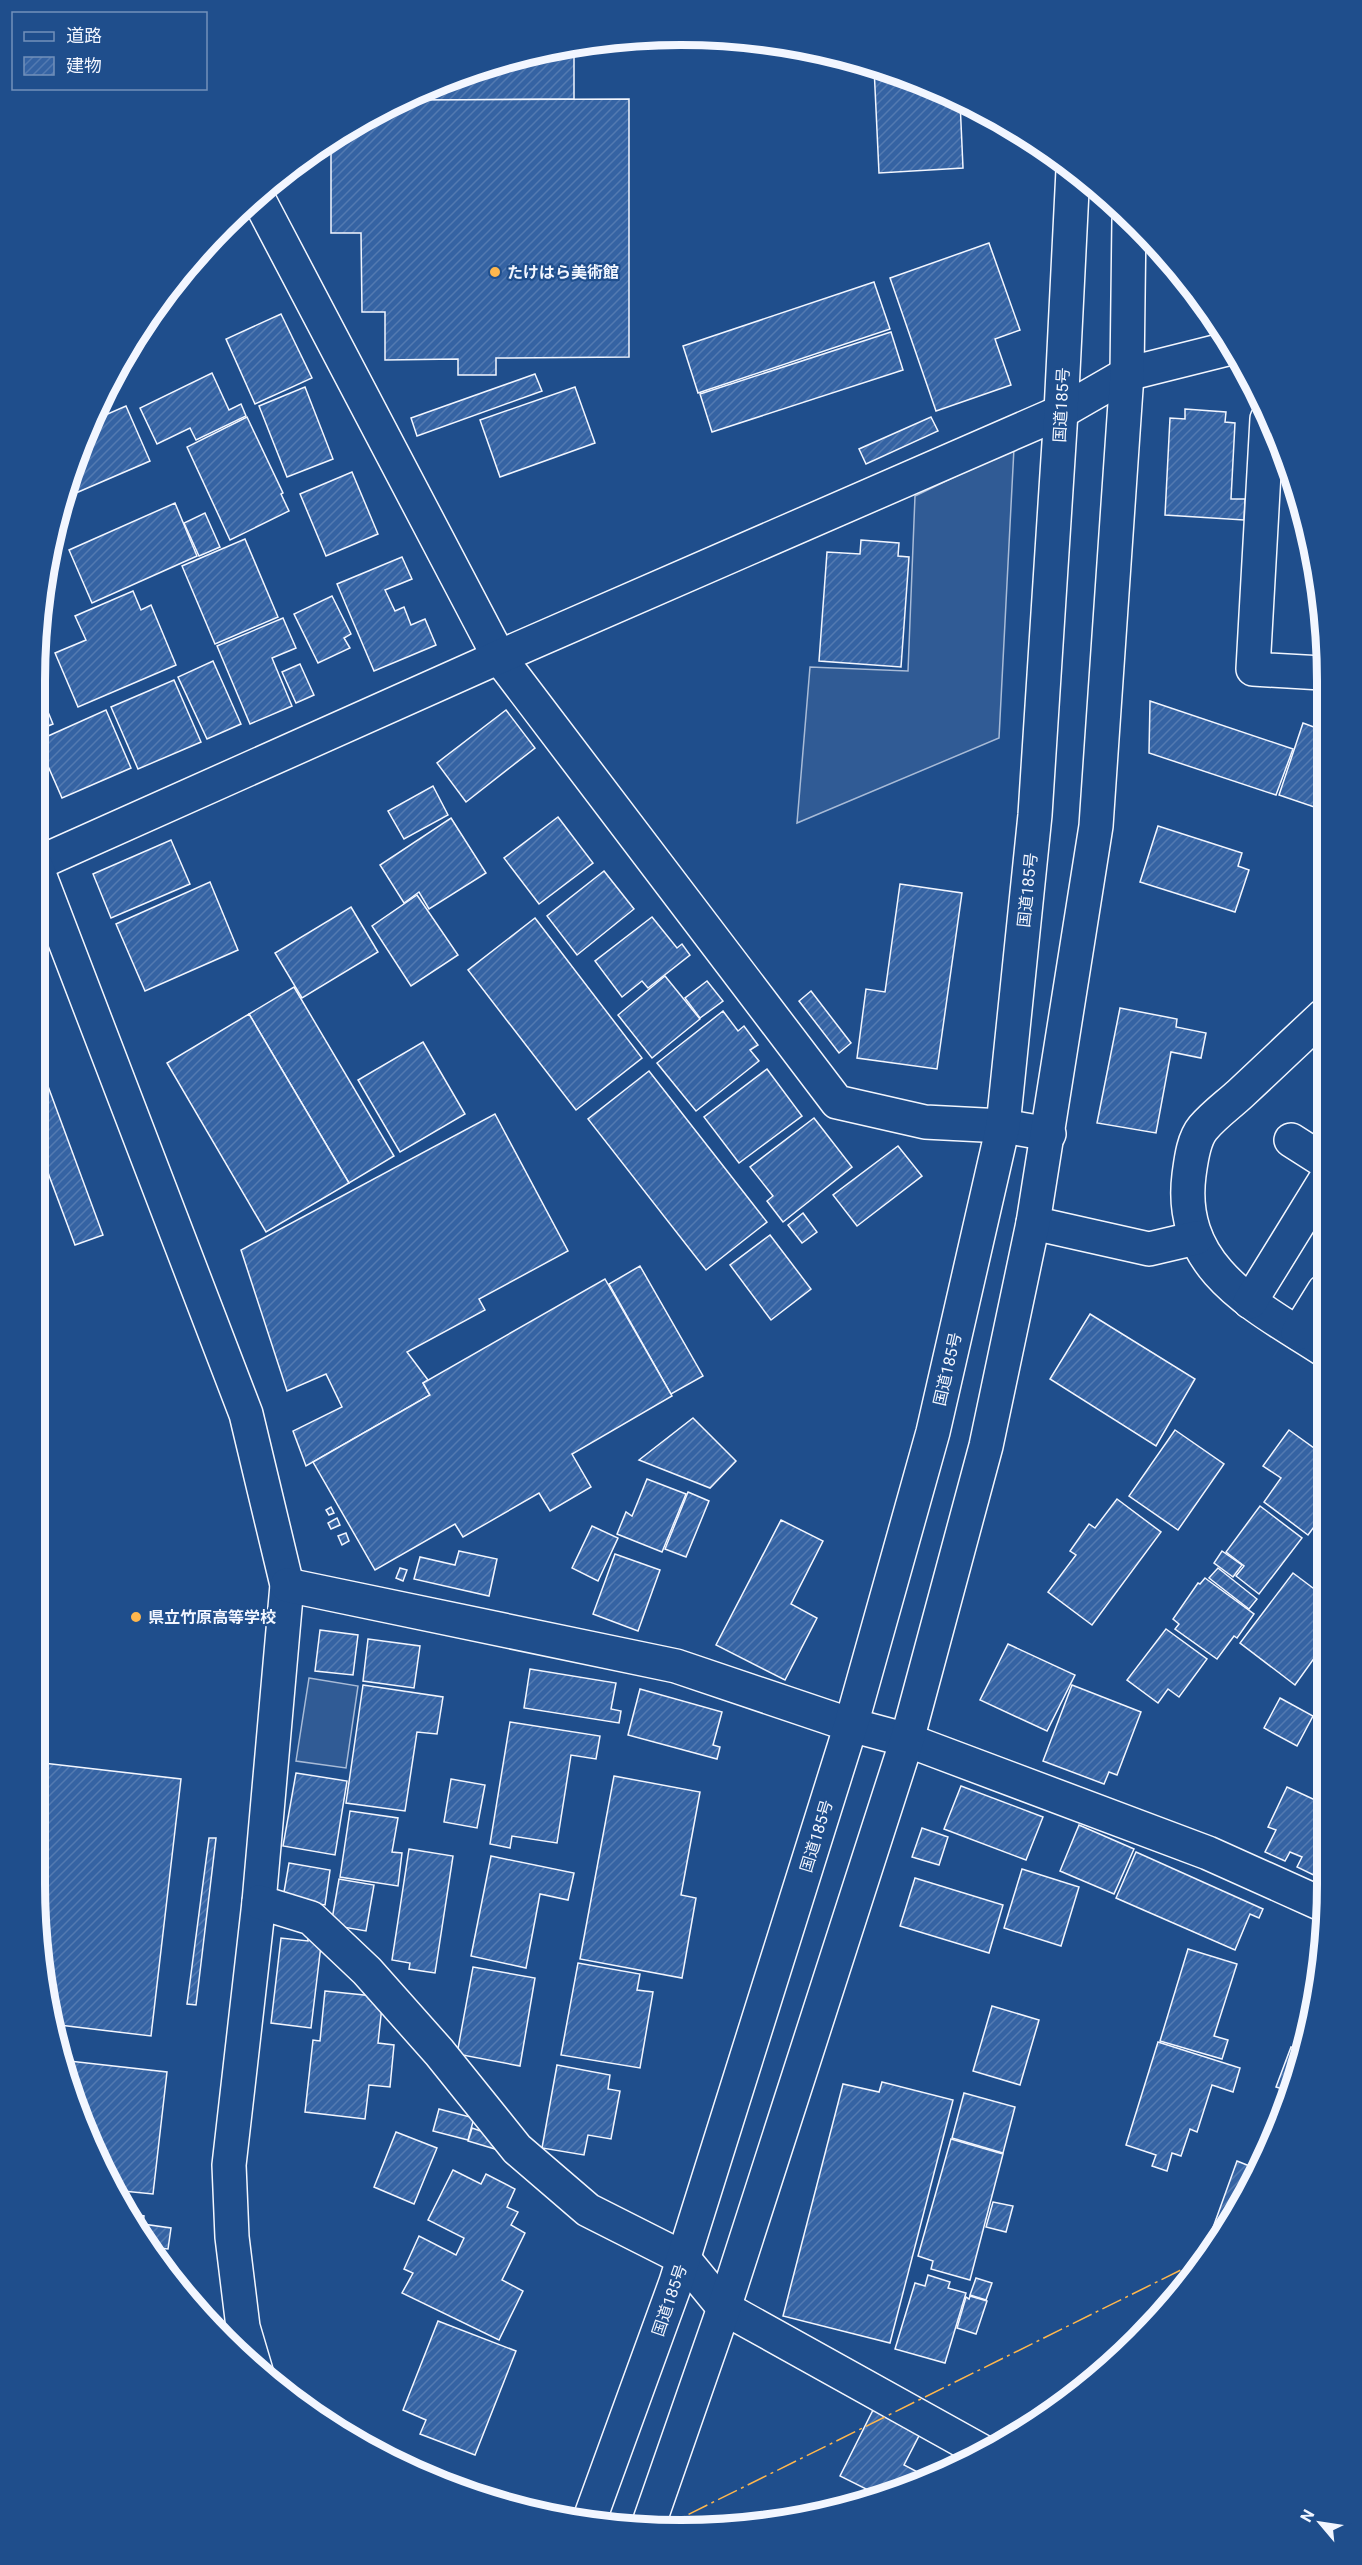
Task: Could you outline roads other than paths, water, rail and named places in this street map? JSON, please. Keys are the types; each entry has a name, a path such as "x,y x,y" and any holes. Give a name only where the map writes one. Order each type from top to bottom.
{"main road":[{"name":"国道185号","path":"592,2514 683,2258 851,1725 933,1432 1003,1126 1035,814 1061,412 1073,180"},
{"path":"262,203 499,657 837,1102 925,1122 1003,1126 1049,1134"},
{"path":"650,2519 724,2308 907,1740 986,1446 1033,1222 1049,1134 1095,826 1127,374 1129,229"},
{"path":"45,861 499,657 1061,412 1127,374 1224,350"},
{"path":"1266,432 1253,669 1317,673"},
{"path":"45,889 246,1414 287,1585 259,1902 229,2165 232,2237 243,2327 250,2351"},
{"path":"1317,1022 1201,1130 1191,1157 1187,1186 1189,1216 1196,1238 1207,1260 1221,1279 1250,1302 1311,1342 1317,1318"},
{"path":"1291,1140 1317,1157"},
{"path":"1250,1302 1317,1193"},
{"path":"1033,1222 1149,1249 1196,1238"},
{"path":"287,1585 676,1666 851,1725 907,1740 1208,1853 1317,1902"},
{"path":"259,1902 311,1918 368,1971 439,2052 517,2150 588,2210 683,2258 724,2308 975,2447"}],"place":[{"name":"たけはら美術館","path":"495,272"},
{"name":"県立竹原高等学校","path":"136,1617"}]}
